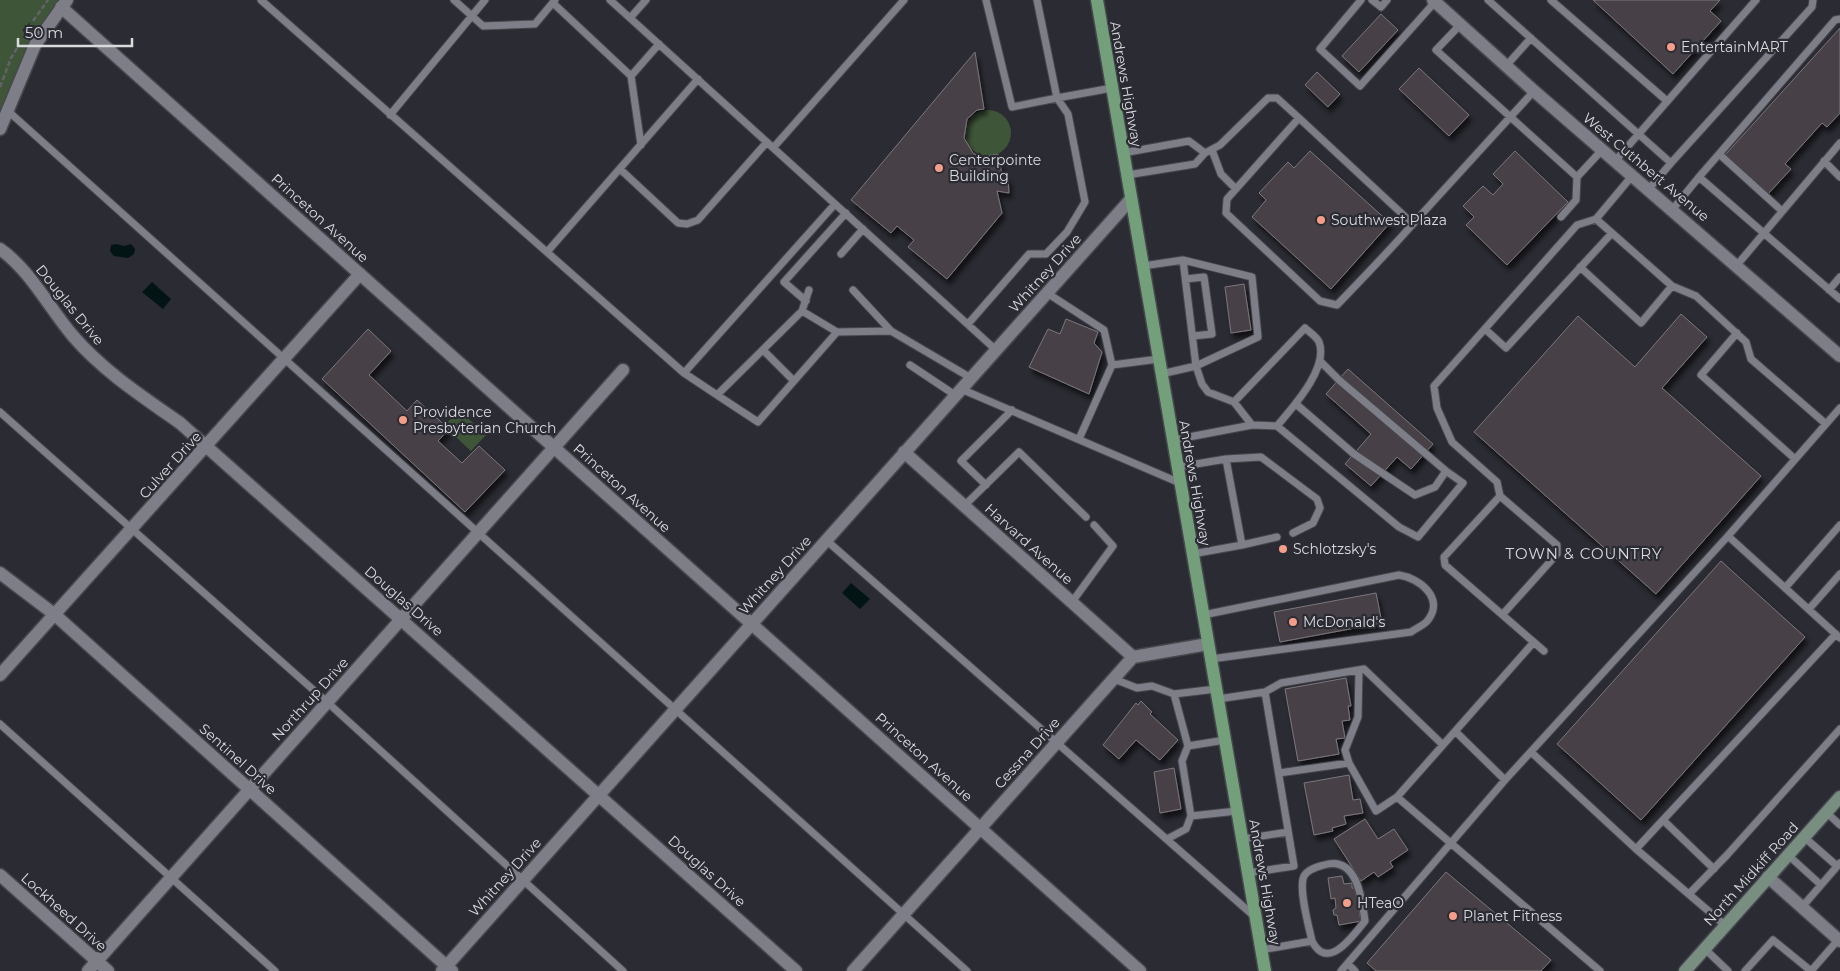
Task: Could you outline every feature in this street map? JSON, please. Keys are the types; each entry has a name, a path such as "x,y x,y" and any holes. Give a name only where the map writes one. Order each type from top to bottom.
{"main road":[{"name":"Andrews Highway","path":"1097,0 1265,971"},
{"name":"North Midkiff Road","path":"1686,971 1840,797"}],"street":[{"name":"West Cuthbert Avenue","path":"1434,1 1534,91 1840,356"},
{"path":"0,129 35,45 64,3"},
{"name":"Princeton Avenue","path":"64,3 360,274 1140,971"},
{"name":"Whitney Drive","path":"447,969 599,794 1131,199"},
{"name":"Douglas Drive","path":"0,249 19,266 73,336 94,358 180,422 796,971"},
{"name":"Culver Drive","path":"0,675 360,274"},
{"name":"Northrup Drive","path":"88,971 623,370"},
{"name":"Harvard Avenue","path":"904,452 1133,657"},
{"name":"Sentinel Drive","path":"0,573 54,614 447,969"},
{"path":"1133,657 1208,644"},
{"name":"Cessna Drive","path":"852,971 1133,657"},
{"name":"Lockheed Drive","path":"0,875 108,971"},
{"path":"1768,877 1839,940"}],"lane":[{"path":"261,0 684,373 758,422 837,332"},
{"path":"454,0 483,26 535,24 554,2 631,76 641,145"},
{"path":"390,115 484,0"},
{"path":"610,0 996,350"},
{"path":"630,18 646,0"},
{"path":"773,148 904,0"},
{"path":"986,0 1012,107 1112,88"},
{"path":"968,324 1029,254 1046,254 1067,232 1085,202 1068,114 1057,98 1037,0"},
{"path":"1361,0 1320,49 1360,86 1434,1"},
{"path":"1372,0 1380,7 1387,0"},
{"path":"1488,0 1671,163"},
{"path":"1551,0 1667,101"},
{"path":"1615,161 1756,0"},
{"path":"1648,190 1812,7 1813,0"},
{"path":"1672,210 1835,20 1840,19"},
{"path":"1460,25 1436,50 1577,177"},
{"path":"1506,66 1531,38"},
{"path":"631,76 659,44"},
{"path":"547,252 698,79"},
{"path":"1300,118 1227,199 1226,214 1320,301 1337,306 1534,91"},
{"path":"1127,175 1195,164 1209,151 1220,145 1268,98 1277,98 1412,224"},
{"path":"8,111 967,971"},
{"path":"1123,153 1189,141 1209,151 1221,174 1236,189"},
{"path":"620,169 678,223 687,224 698,220 767,142"},
{"path":"1737,265 1840,143"},
{"path":"1561,217 1576,200 1577,177 1602,150"},
{"path":"1719,154 1782,211"},
{"path":"1824,161 1840,177"},
{"path":"1503,614 1557,554 1557,545 1500,496 1497,482 1452,442 1437,408 1434,386 1577,225 1596,219 1632,176"},
{"path":"1699,177 1840,300"},
{"path":"684,373 835,204"},
{"path":"806,300 784,282 846,213"},
{"path":"1596,219 1672,286 1696,296 1746,342 1751,359 1826,424"},
{"path":"840,254 863,229"},
{"path":"1485,329 1506,348 1612,232"},
{"path":"1183,260 1196,366 1202,384 1208,392 1234,402 1252,426"},
{"path":"1143,266 1183,260 1252,277 1258,337 1196,366 1161,374"},
{"path":"1580,267 1641,323 1672,286"},
{"path":"1186,279 1204,277 1212,334 1192,336"},
{"path":"1829,290 1840,277"},
{"path":"717,395 802,311 809,290"},
{"path":"853,290 891,331 971,378"},
{"path":"1047,293 1104,330 1112,365 1079,440"},
{"path":"802,311 837,332 891,331"},
{"path":"1234,402 1305,328 1318,341 1320,361 1296,404 1277,426"},
{"path":"1737,333 1701,375 1795,459"},
{"path":"763,350 794,381"},
{"path":"1112,365 1159,359"},
{"path":"1173,440 1252,426 1277,426 1399,528 1418,537 1462,482 1446,471 1338,380 1320,361"},
{"path":"910,365 958,392 1012,410 1180,483"},
{"path":"1296,404 1354,454 1415,495 1434,487 1446,471"},
{"path":"986,485 961,460 1012,410"},
{"path":"0,412 327,702 623,971"},
{"path":"1341,971 1505,780 1838,413"},
{"path":"964,506 1019,452 1086,517"},
{"path":"1178,467 1261,457 1317,499 1320,508 1313,523 1293,533"},
{"path":"1226,460 1242,545"},
{"path":"1500,496 1444,557 1445,565 1544,651"},
{"path":"1072,602 1113,546 1094,526"},
{"path":"1785,588 1839,527"},
{"path":"1636,849 1838,636 1728,536"},
{"path":"1192,554 1277,537"},
{"path":"826,540 1256,917"},
{"path":"1809,609 1840,574"},
{"path":"1203,615 1399,575 1411,577 1423,583 1429,593 1433,608 1428,620 1412,632 1211,660"},
{"path":"1359,670 1358,717 1345,750 1349,764 1376,811 1397,797 1534,642"},
{"path":"1114,679 1137,688 1152,686 1174,694 1217,694 1266,692 1281,683 1364,669 1443,745"},
{"path":"1248,873 1294,866 1266,692"},
{"path":"1167,839 1186,829 1191,816 1182,761 1188,746 1174,694"},
{"path":"0,724 275,971"},
{"path":"1689,894 1714,869 1840,729"},
{"path":"1456,732 1505,780"},
{"path":"1188,746 1225,740"},
{"path":"1531,752 1636,849 1726,926"},
{"path":"1279,773 1349,764"},
{"path":"1397,797 1600,971"},
{"path":"1191,816 1237,811"},
{"path":"1826,812 1840,825"},
{"path":"1663,820 1714,869"},
{"path":"1242,839 1288,832"},
{"path":"1802,907 1839,865 1804,837"},
{"path":"1788,856 1821,885"},
{"path":"1329,863 1340,864 1350,873 1361,888 1364,921 1342,949 1332,958 1324,958 1316,952 1312,941 1303,889 1304,876 1313,868 1329,863"},
{"path":"1745,971 1773,940 1811,971 1839,940"},
{"path":"1261,950 1312,941"},
{"path":"1705,949 1728,971"},
{"path":"1348,964 1355,971"}],"green space":[{"path":"0,0 66,0 0,128"},
{"path":"993,110 1005,116 1010,124 1010,142 1005,150 997,155 983,156 971,150 966,142 965,128 971,116 979,111"},
{"path":"459,410 486,435 471,451 444,426"}],"shaded area":[{"path":"131,244 135,249 134,254 128,258 114,256 110,251 111,245 124,246"},
{"path":"152,282 171,299 163,309 142,292"},
{"path":"851,583 870,599 860,609 842,593"}],"building":[{"name":"EntertainMART","path":"1593,0 1720,0 1710,11 1721,21 1673,74"},
{"path":"1381,14 1398,30 1359,72 1342,56"},
{"path":"1840,28 1840,113 1827,127 1822,123 1785,164 1791,169 1768,194 1725,155"},
{"name":"Centerpointe Building","path":"975,52 984,109 977,110 967,119 964,138 973,153 980,157 998,154 1003,179 1008,178 1009,193 997,191 1002,213 947,279 908,247 914,240 897,226 891,233 851,200"},
{"path":"1419,68 1469,115 1449,136 1399,89"},
{"path":"1317,72 1340,94 1328,107 1305,85"},
{"name":"Southwest Plaza","path":"1310,151 1390,223 1331,289 1252,217 1266,200 1259,193 1288,162 1294,168"},
{"path":"1515,151 1568,202 1507,265 1466,225 1474,217 1463,206 1483,186 1493,195 1503,184 1493,174"},
{"path":"1244,284 1251,330 1231,333 1225,287"},
{"path":"1681,314 1707,337 1662,388 1761,476 1656,594 1474,432 1578,316 1635,367"},
{"path":"1066,319 1098,332 1094,343 1102,352 1089,394 1029,367 1048,329 1060,334"},
{"name":"Providence Presbyterian Church","path":"368,329 391,351 369,375 407,411 417,400 449,429 438,441 462,463 479,446 505,470 465,512 322,379"},
{"path":"1348,369 1433,444 1411,469 1397,457 1371,486 1345,464 1371,434 1326,394"},
{"path":"1721,561 1805,637 1641,820 1557,744"},
{"path":"1376,593 1382,623 1280,642 1274,612"},
{"path":"1346,678 1351,706 1348,706 1350,720 1342,721 1345,738 1336,739 1339,754 1298,761 1285,689"},
{"path":"1141,701 1152,712 1150,714 1178,740 1160,760 1136,740 1119,759 1103,745 1136,703 1138,705"},
{"path":"1174,768 1181,809 1160,813 1154,772"},
{"path":"1349,775 1353,800 1360,799 1363,813 1344,816 1346,824 1332,828 1333,831 1314,835 1304,783"},
{"path":"1365,819 1378,839 1394,829 1408,850 1390,862 1393,867 1378,877 1374,872 1361,881 1334,839"},
{"name":"Planet Fitness","path":"1446,872 1551,960 1541,971 1376,971 1367,963"},
{"name":"HTeaO","path":"1342,876 1344,884 1352,883 1352,888 1355,888 1361,921 1339,925 1337,915 1334,915 1333,910 1336,908 1335,898 1331,899 1328,878"}],"place":[{"name":"EntertainMART","path":"1671,47"},
{"name":"Centerpointe Building","path":"939,168"},
{"name":"Southwest Plaza","path":"1321,220"},
{"name":"Providence Presbyterian Church","path":"403,420"},
{"name":"Schlotzsky's","path":"1283,549"},
{"name":"McDonald's","path":"1293,622"},
{"name":"HTeaO","path":"1347,903"},
{"name":"Planet Fitness","path":"1453,916"}],"district":[{"name":"TOWN & COUNTRY","path":"1584,554"}]}
